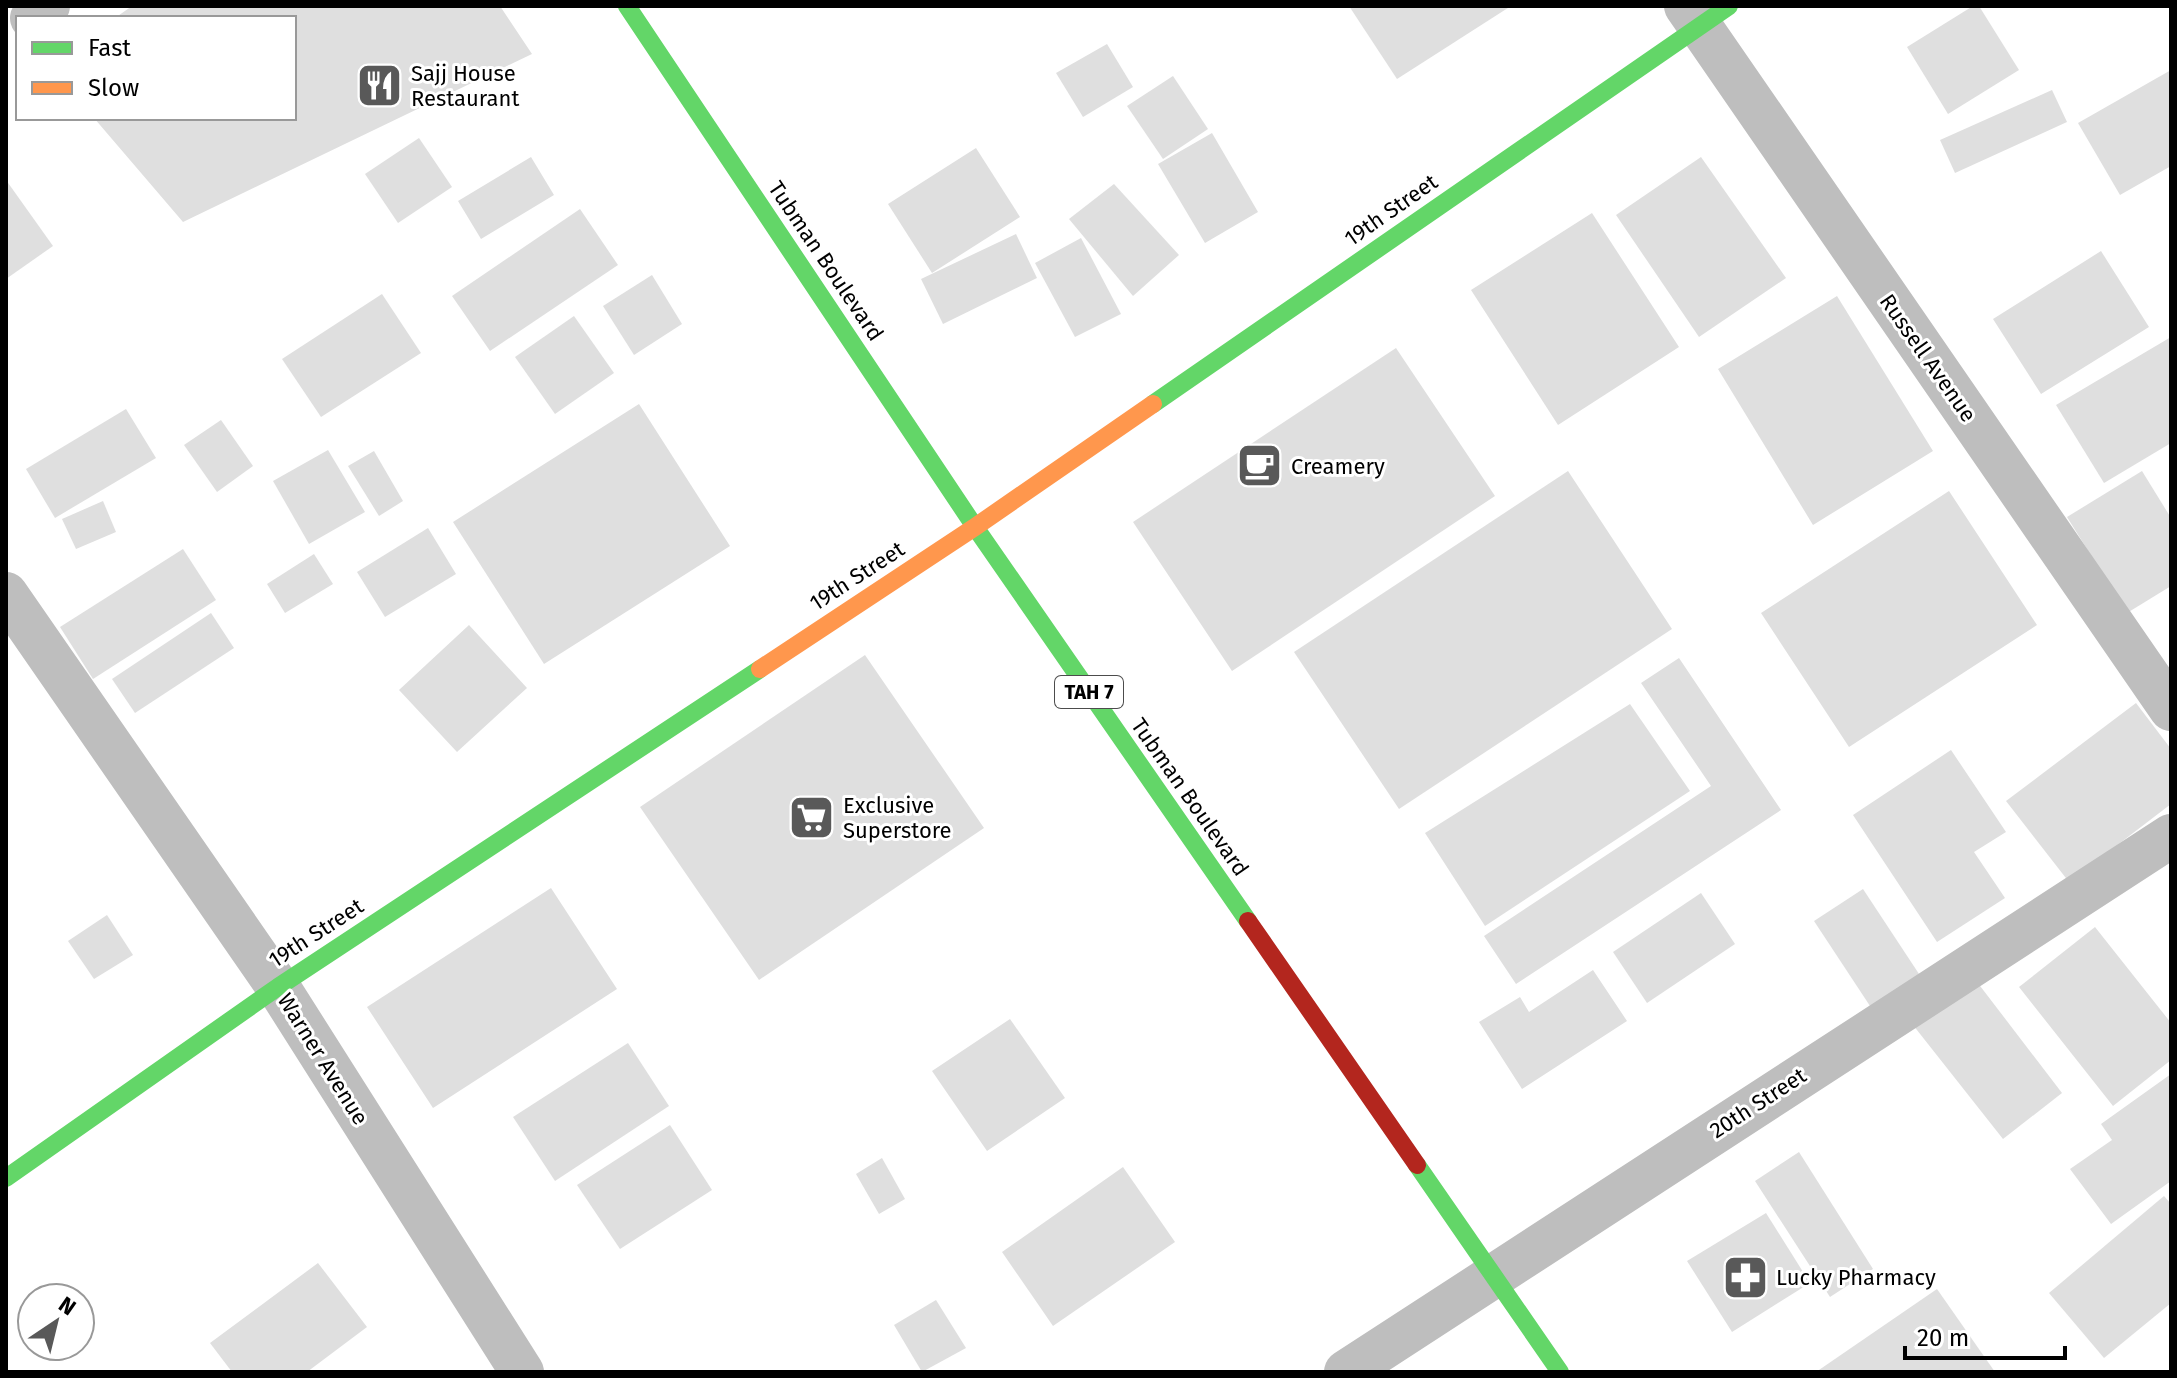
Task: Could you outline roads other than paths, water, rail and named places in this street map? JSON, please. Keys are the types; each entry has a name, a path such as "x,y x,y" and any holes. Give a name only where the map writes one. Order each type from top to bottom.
{"main road":[{"name":"Tubman Boulevard","path":"627,6 975,527 1560,1372"},
{"name":"19th Street","path":"6,1178 278,987 975,527 1705,12"}],"street":[{"name":"Russell Avenue","path":"1705,12 2171,709"},
{"name":"Warner Avenue","path":"6,594 278,987 522,1372"},
{"name":"20th Street","path":"1346,1372 2171,836"}],"place":[{"name":"Sajj House Restaurant","path":"380,86"},
{"name":"Creamery","path":"1260,466"},
{"name":"Exclusive Superstore","path":"812,818"},
{"name":"Lucky Pharmacy","path":"1745,1277"}]}
